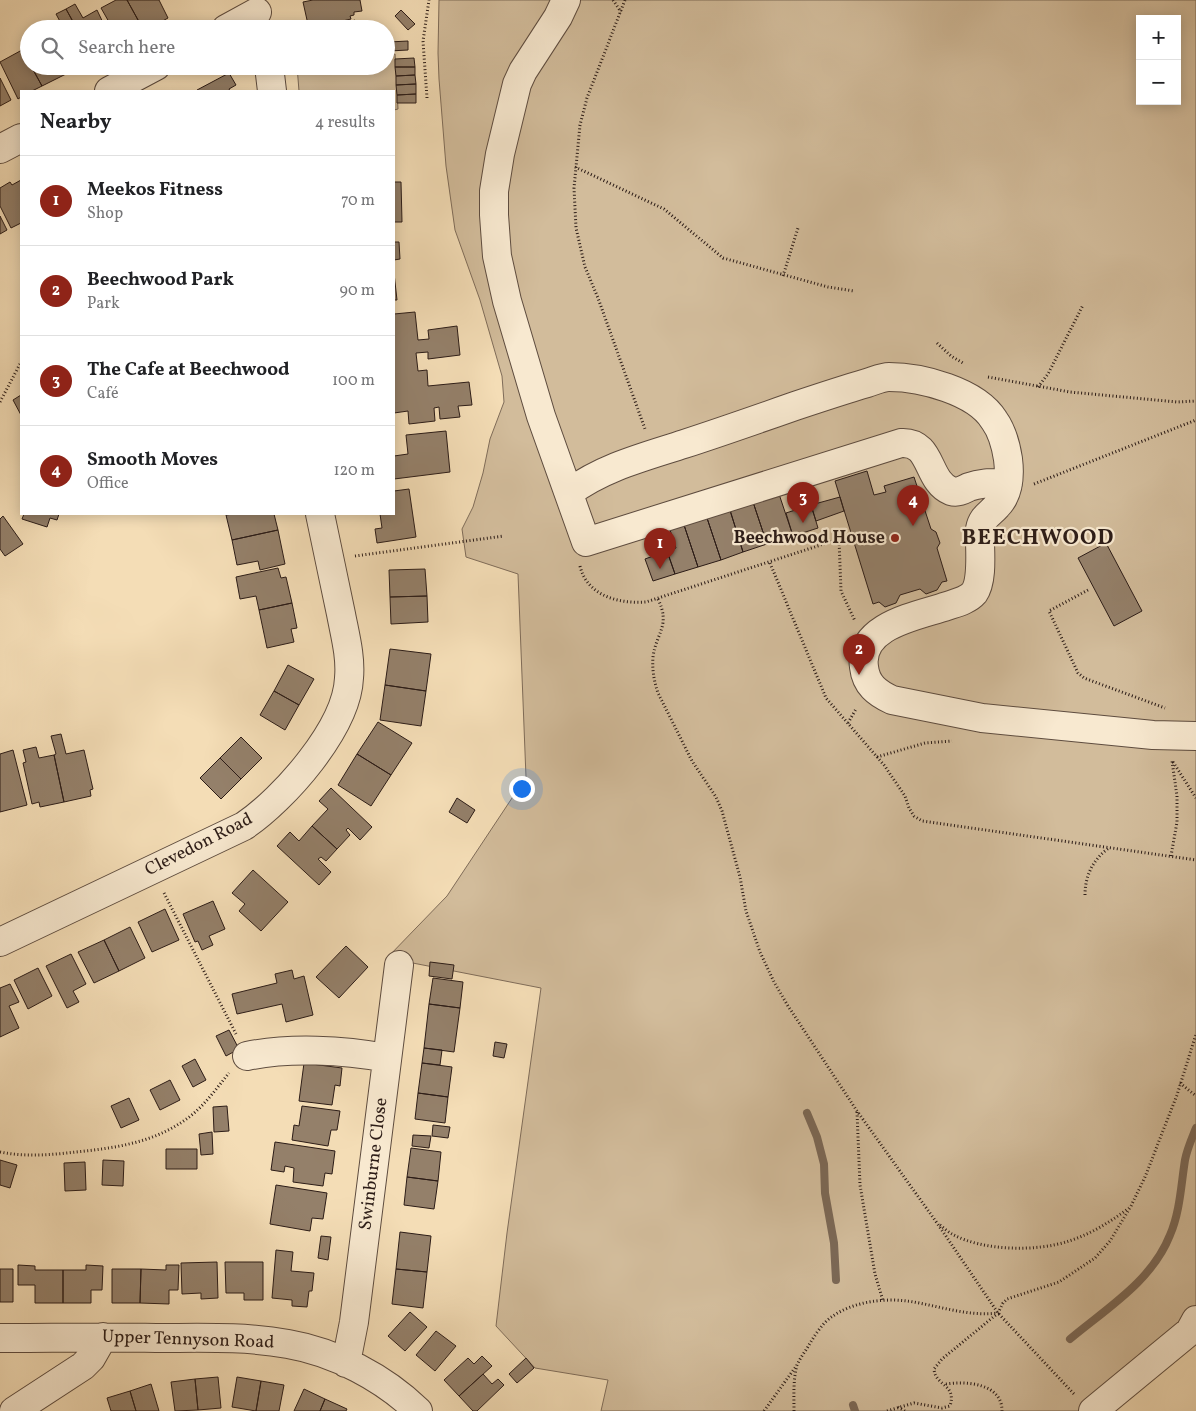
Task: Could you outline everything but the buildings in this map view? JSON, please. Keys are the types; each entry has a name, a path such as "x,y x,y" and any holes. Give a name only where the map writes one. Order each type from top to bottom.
{"street":[{"path":"566,0 558,17 523,71 517,84 500,154 494,191 494,215 497,256 507,301 541,416 570,492 586,542 900,443 907,443 919,448 936,476 945,487 952,491 958,492 987,483 1020,484"},
{"path":"245,20 257,14"},
{"path":"111,90 139,75"},
{"path":"270,75 272,90"},
{"path":"0,150 20,139"},
{"path":"570,492 581,484 614,468 846,389 887,377 910,378 940,386 968,398 983,408 994,419 1005,445 1008,459 1020,484"},
{"path":"1020,484 1006,490 1001,502 981,522 978,583 972,595 956,603 891,624 881,630 867,645 863,665 865,676 874,689 892,700 982,718 1153,735 1196,736"},
{"name":"Clevedon Road","path":"0,942 244,826 264,811 306,765 339,716 348,693 350,670 346,638 320,515"},
{"name":"Swinburne Close","path":"346,1363 354,1322 399,965"},
{"path":"247,1056 272,1052 308,1052 348,1053 386,1058"},
{"path":"1086,1405 1190,1331 1196,1320"},
{"path":"14,1411 82,1366 91,1358 103,1337"},
{"name":"Upper Tennyson Road","path":"0,1338 225,1338 270,1341 308,1349 346,1363 394,1391 418,1411"}],"path":[{"path":"427,98 423,41 429,0"},
{"path":"613,0 621,12"},
{"path":"625,0 587,98 580,125 575,167 576,228 582,254 653,455"},
{"path":"575,167 664,209 723,258 783,276 854,291"},
{"path":"783,276 798,228"},
{"path":"1038,387 1048,374 1083,305"},
{"path":"938,343 951,356 967,366"},
{"path":"0,402 20,364"},
{"path":"984,375 990,378 1038,387 1103,395 1177,402 1196,401"},
{"path":"1020,484 1196,420"},
{"path":"330,560 504,536"},
{"path":"586,542 580,552 580,566 585,580 604,596 625,602 646,602 658,600 838,539 841,591 867,645"},
{"path":"770,562 826,698 896,781 914,816 922,821 1196,860"},
{"path":"1088,590 1049,611 1078,673 1092,681 1166,708"},
{"path":"658,600 663,609 664,617 653,656 654,681 658,693 692,761 716,797 722,811 740,877 746,911 760,952 774,982 857,1111 937,1223 998,1314 1086,1405"},
{"path":"1153,735 1196,798"},
{"path":"1171,856 1176,822 1177,796 1172,761"},
{"path":"1085,895 1088,875 1093,864 1101,853 1109,848"},
{"path":"0,1152 39,1156 102,1150 136,1143 162,1134 196,1112 238,1062 247,1056 152,870"},
{"path":"887,1411 914,1403 947,1408 951,1404 952,1394 946,1384 935,1375 934,1369 936,1365 998,1314 1007,1299 1059,1282 1095,1258 1110,1241 1131,1206 1153,1159 1196,1034"},
{"path":"1180,1083 1196,1096"},
{"path":"857,1111 860,1184 875,1274 883,1301"},
{"path":"937,1223 952,1234 980,1244 1000,1248 1047,1246 1068,1242 1095,1230 1131,1206"},
{"path":"764,1411 812,1340 831,1317 846,1309 860,1304 905,1301 977,1314 998,1314"},
{"path":"794,1411 795,1378 798,1363"},
{"path":"946,1384 969,1383 989,1389 998,1396 1002,1405 1002,1411"},
{"path":"898,1407 905,1411"}],"shaded area":[{"path":"439,0 1196,0 1196,1320 1093,1411 601,1411 608,1380 535,1368 496,1326 541,988 387,958 447,896 526,777 518,574 466,557 462,529 473,507 490,439 504,402 502,376 480,300 455,230 446,166 439,79"},
{"path":"395,54 398,109 395,110 395,90 299,90 298,75 395,75"}],"waterway":[{"path":"807,1113 817,1137 824,1164 825,1193 834,1243 836,1280"},
{"path":"1070,1339 1127,1293 1152,1266 1162,1251 1176,1217 1186,1156 1196,1128"},
{"path":"853,1405 855,1411"}],"place":[{"name":"The Cafe at Beechwood","path":"803,523"},
{"name":"Smooth Moves","path":"913,526"},
{"name":"Beechwood House","path":"895,538"},
{"name":"Meekos Fitness","path":"660,569"},
{"name":"Beechwood Park","path":"859,675"}],"district":[{"name":"BEECHWOOD","path":"1038,538"}]}
